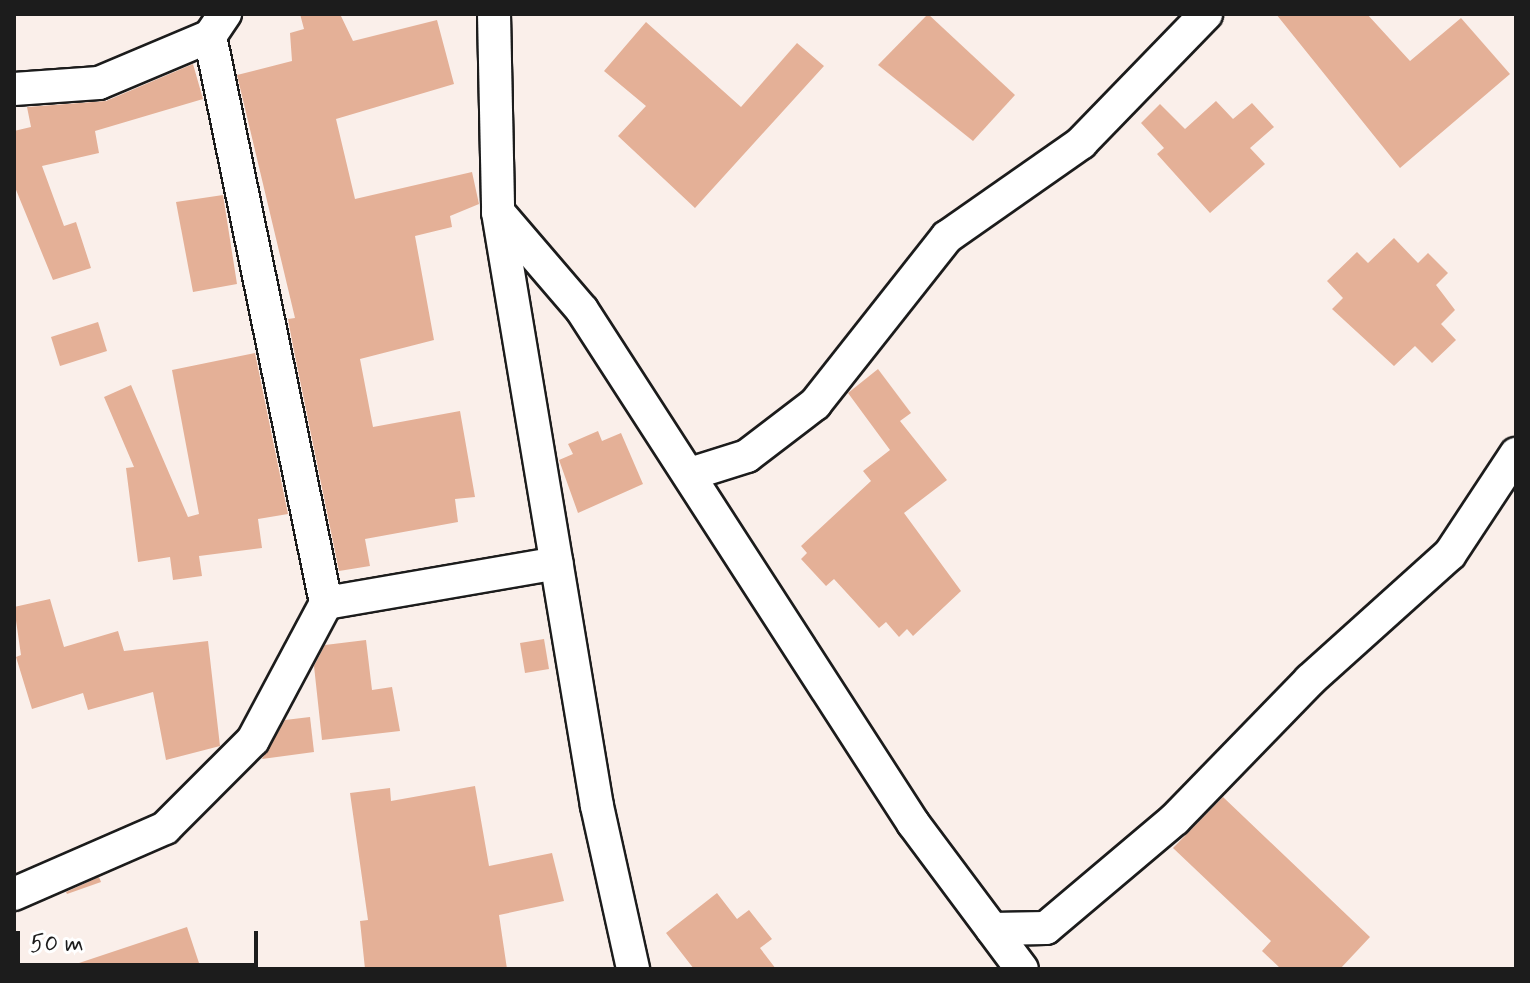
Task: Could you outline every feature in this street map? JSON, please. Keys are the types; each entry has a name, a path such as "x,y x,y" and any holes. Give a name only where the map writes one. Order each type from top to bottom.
{"street":[{"path":"494,14 498,212 557,563 633,969"},
{"path":"690,474 747,456 815,404 947,237 1081,143 1206,14"},
{"path":"14,89 99,83 218,25 326,603 253,740 165,828 14,894"},
{"path":"498,212 582,310 913,823 1022,969"},
{"path":"992,929 1046,928 1175,819 1310,680 1450,554 1516,454"},
{"path":"326,603 557,563"}],"building":[{"path":"300,14 340,14 353,41 437,20 454,84 336,119 355,199 472,172 479,204 450,216 452,227 415,236 434,340 360,359 373,427 460,411 475,497 455,499 458,522 365,539 370,566 339,571 288,319 295,318 237,75 292,61 290,33 304,29"},
{"path":"928,14 1015,95 973,141 878,65"},
{"path":"1276,14 1367,14 1410,61 1461,18 1510,74 1400,168"},
{"path":"646,22 741,107 797,43 824,66 695,208 618,136 646,106 604,71"},
{"path":"193,64 203,99 95,131 99,153 42,166 64,226 76,222 91,268 53,280 14,185 14,131 31,127 27,107 106,101"},
{"path":"1216,101 1233,119 1252,103 1274,127 1250,148 1265,164 1210,213 1157,154 1164,148 1141,123 1160,104 1185,129"},
{"path":"223,195 237,284 193,292 176,202"},
{"path":"1394,238 1418,263 1428,253 1448,273 1436,285 1455,310 1441,324 1456,340 1432,363 1415,346 1394,366 1332,309 1343,298 1327,281 1357,252 1368,263"},
{"path":"98,322 107,351 60,366 51,337"},
{"path":"255,353 288,514 258,519 262,548 199,556 202,576 173,580 170,557 138,562 126,468 134,467 104,397 131,385 188,517 199,514 172,370"},
{"path":"878,369 911,413 900,421 947,480 904,513 961,591 913,636 907,629 899,637 886,622 879,628 834,579 826,586 801,559 807,553 801,546 871,481 863,471 890,450 848,393"},
{"path":"598,431 602,441 621,433 643,484 578,513 559,460 573,454 568,444"},
{"path":"50,599 64,647 118,631 124,651 208,641 220,746 166,760 153,692 88,710 83,693 32,709 16,657 21,655 14,607"},
{"path":"544,639 549,669 525,673 520,643"},
{"path":"366,640 372,690 392,687 400,731 322,740 314,666 325,645"},
{"path":"310,717 314,752 262,759 285,720"},
{"path":"475,786 489,866 552,853 564,901 499,915 507,969 365,969 360,921 368,920 350,793 390,788 391,801"},
{"path":"1223,797 1370,937 1340,969 1281,969 1262,951 1271,941 1173,848"},
{"path":"99,877 101,882 66,892"},
{"path":"717,893 737,919 749,910 772,939 760,948 776,969 694,969 666,933"},
{"path":"187,927 201,969 77,969 76,964"}]}
